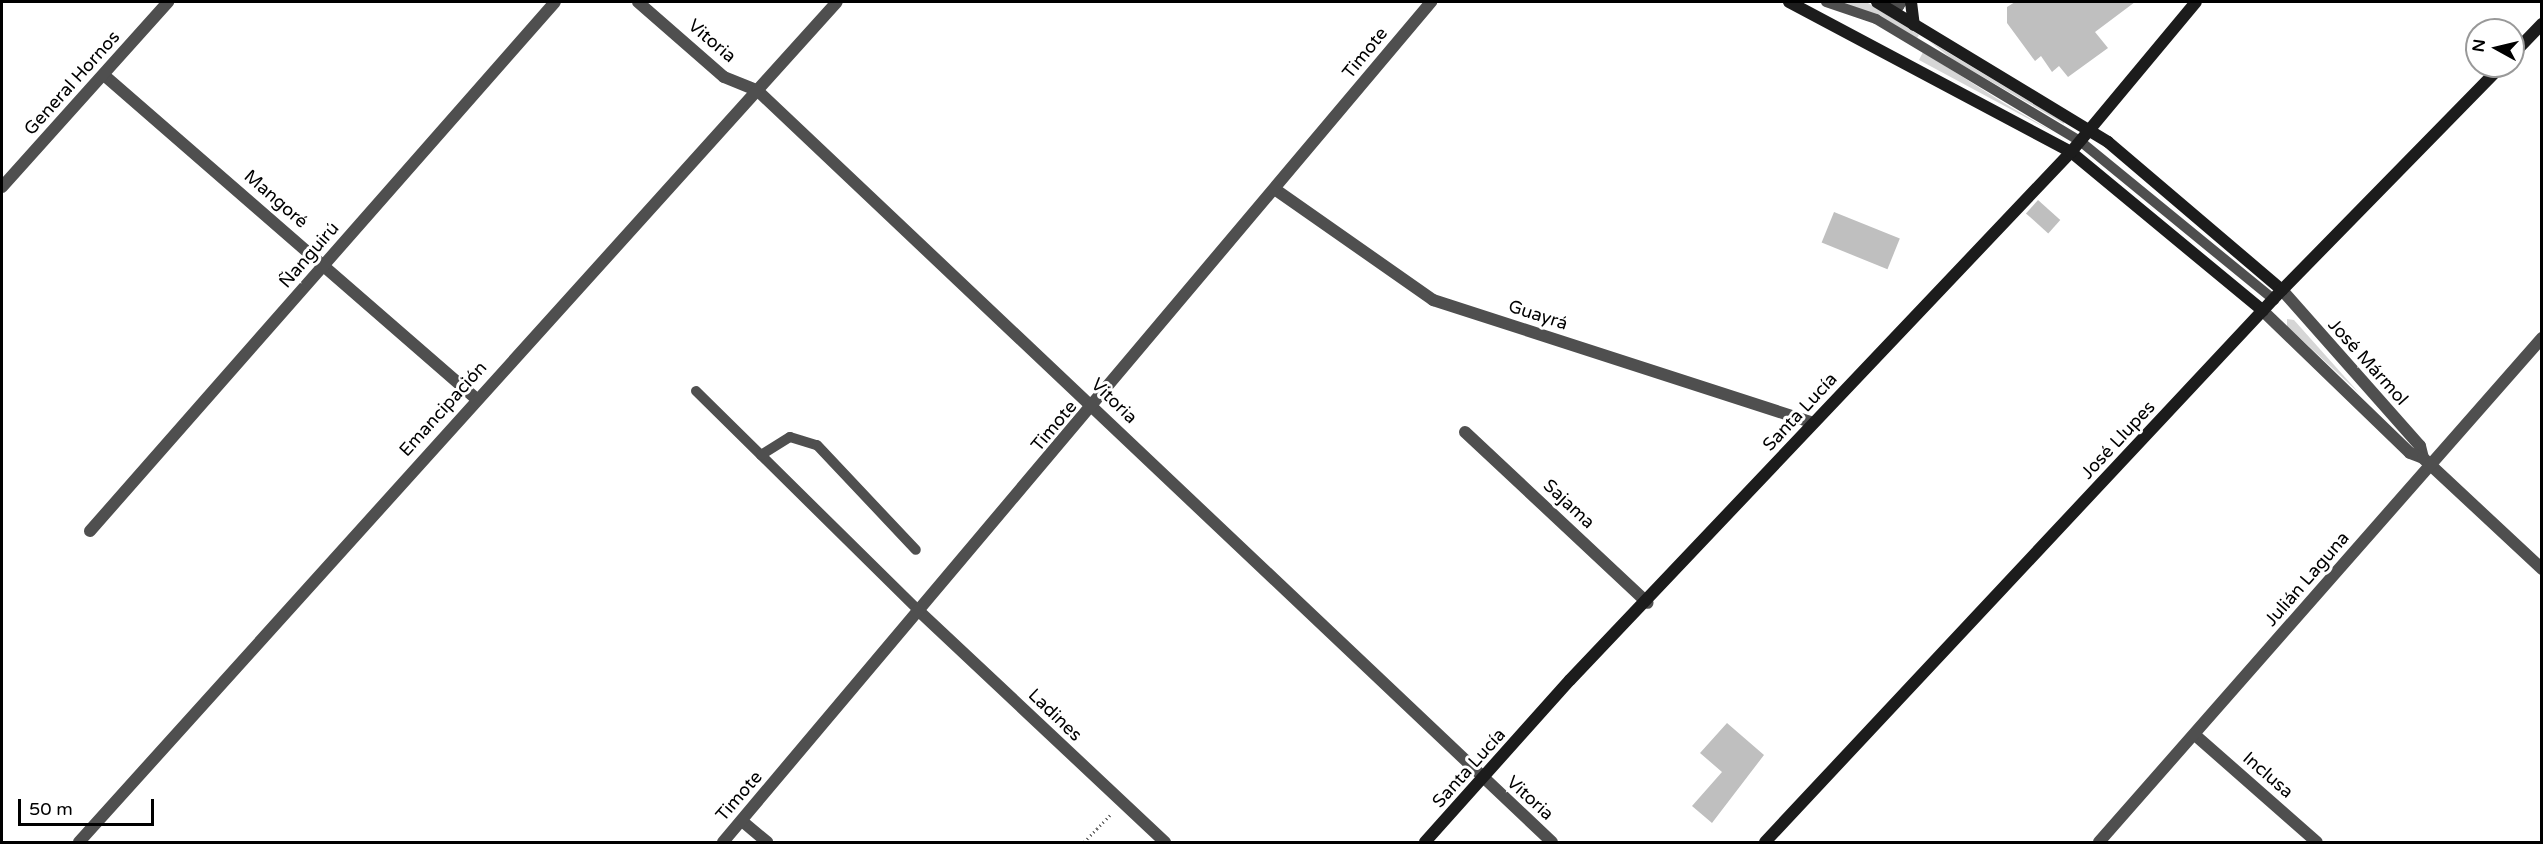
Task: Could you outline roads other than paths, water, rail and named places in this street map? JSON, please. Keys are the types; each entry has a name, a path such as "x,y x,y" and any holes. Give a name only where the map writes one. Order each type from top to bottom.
{"street":[{"name":"General Hornos","path":"2,187 105,76 168,2"},
{"name":"Ñanguirú","path":"90,531 555,2"},
{"name":"Vitoria","path":"638,2 724,77 758,91 1552,843"},
{"name":"Emancipación","path":"79,843 476,398 837,2"},
{"name":"Timote","path":"723,843 921,613 1431,2"},
{"path":"1789,2 2071,152 2263,311"},
{"path":"1877,2 2186,204 2278,295"},
{"path":"1888,2 1898,6 1901,2"},
{"path":"1911,2 1914,25"},
{"name":"Santa Lucía","path":"1425,843 1813,423 2071,152 2196,2"},
{"path":"2525,41 2541,24"},
{"name":"Mangoré","path":"105,76 476,398"},
{"name":"José Llupes","path":"1765,843 2278,295 2489,78"},
{"name":"Guayrá","path":"1276,190 1433,300 1813,423"},
{"name":"José Mármol","path":"2278,295 2420,446 2426,461"},
{"name":"José Mármol","path":"2263,311 2410,453 2426,461 2541,569"},
{"name":"Julián Laguna","path":"2104,841 2426,461 2541,338"},
{"name":"Sajama","path":"1465,432 1648,603"},
{"name":"Ladines","path":"921,613 1165,843"},
{"name":"Inclusa","path":"2195,735 2317,843"},
{"path":"742,821 766,843"}],"lane":[{"path":"1826,2 1876,19 2085,136"},
{"path":"696,391 921,613"},
{"path":"760,455 790,437 817,445 916,550"}]}
